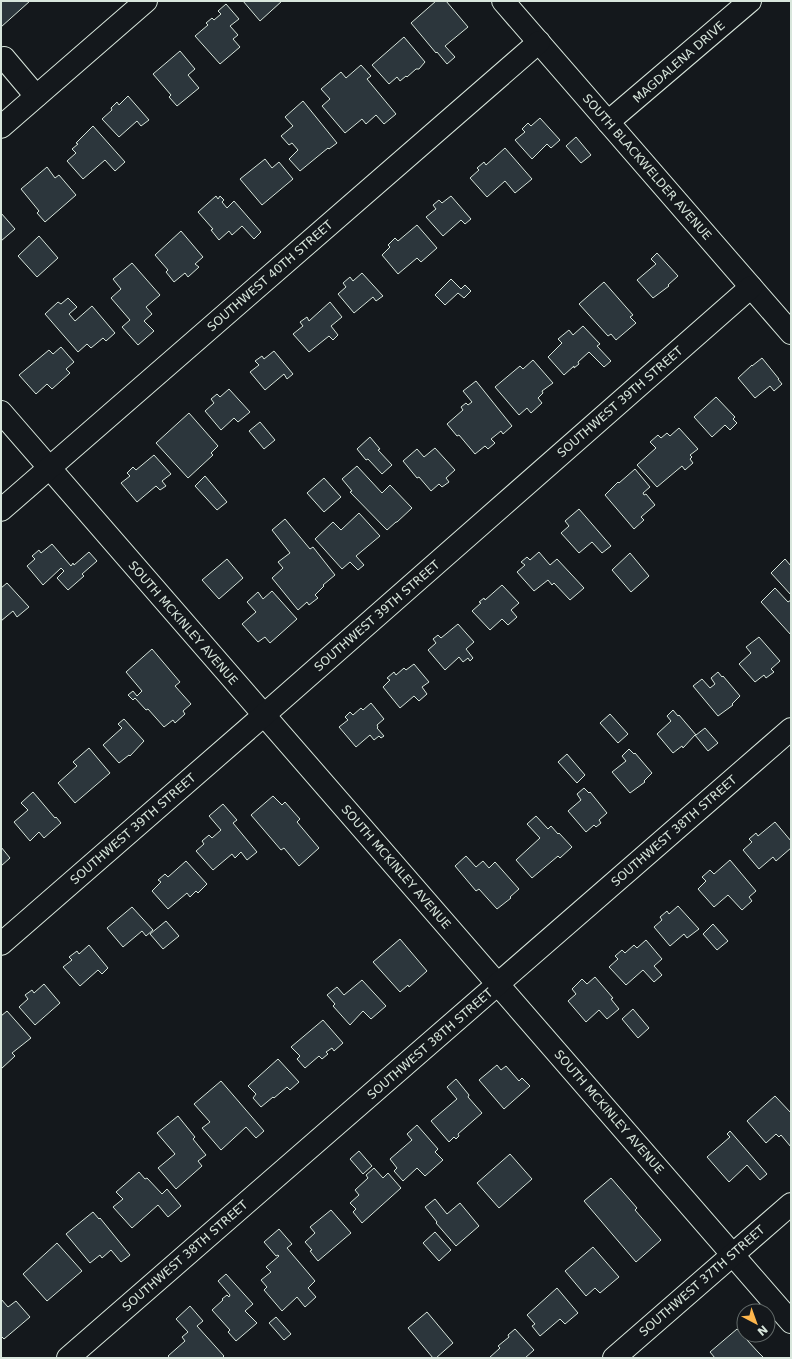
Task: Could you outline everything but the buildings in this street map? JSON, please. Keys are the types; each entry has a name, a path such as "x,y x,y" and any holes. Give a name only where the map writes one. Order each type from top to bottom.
{"street":[{"path":"1,127 146,1"},
{"name":"SOUTH BLACKWELDER AVENUE","path":"503,1 791,333"},
{"name":"MAGDALENA DRIVE","path":"608,122 750,1"},
{"name":"SOUTHWEST 40TH STREET","path":"1,510 538,42"},
{"path":"1,61 4,58 36,96"},
{"name":"SOUTHWEST 39TH STREET","path":"1,944 751,287"},
{"name":"SOUTH MCKINLEY AVENUE","path":"1,412 791,1322"},
{"name":"SOUTHWEST 38TH STREET","path":"68,1358 791,729"},
{"name":"SOUTHWEST 37TH STREET","path":"614,1358 791,1204"}]}
